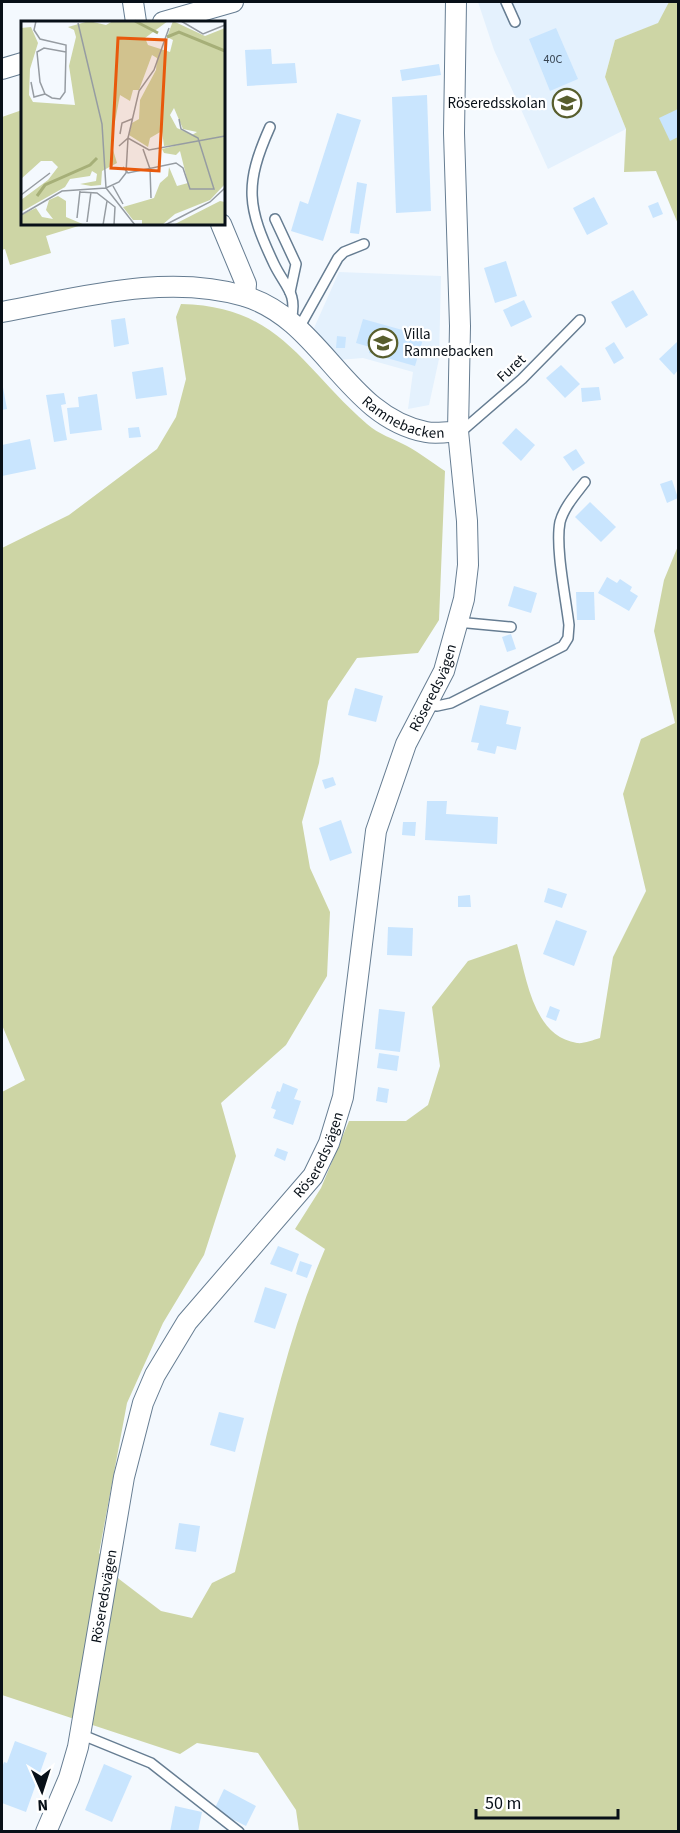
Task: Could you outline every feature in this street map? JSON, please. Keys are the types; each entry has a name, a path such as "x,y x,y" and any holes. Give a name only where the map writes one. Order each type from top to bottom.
{"street":[{"path":"133,2 136,21"},
{"path":"166,21 233,2"},
{"name":"Ramnebacken","path":"2,312 100,294 158,288 208,289 245,296 295,324 370,405 389,420 428,433 458,431 460,326 454,133 456,2"},
{"path":"2,69 21,63"},
{"path":"221,225 246,284 245,296"},
{"name":"Röseredsvägen","path":"46,1832 69,1778 80,1734 124,1477 143,1403 155,1375 187,1322 274,1224 313,1176 329,1143 343,1097 376,831 406,744 444,671 464,599 468,565 467,521 458,431"}],"lane":[{"path":"507,2 515,22"},
{"path":"270,127 256,159 250,194 275,266 295,304 295,324"},
{"path":"275,219 296,264 290,292"},
{"path":"295,324 338,258 345,252 364,244"},
{"name":"Furet","path":"458,431 463,430 522,380 580,321"},
{"path":"425,705 437,706 451,703 563,646 568,638 569,626 560,522 566,508 585,483"},
{"path":"457,622 511,627"},
{"path":"80,1734 151,1763 239,1832"}],"shaded area":[{"name":"Röseredsskolan","path":"478,2 669,2 659,23 615,40 605,77 626,129 548,169 494,50"},
{"name":"Villa Ramnebacken","path":"339,272 441,276 439,359 429,405 408,409 413,372 363,358 339,360 314,328"}],"green space":[{"path":"669,2 678,2 678,224 656,171 624,172 626,129 605,77 615,40 658,23"},
{"path":"21,110 21,225 82,225 46,236 51,253 10,265 5,249 2,250 2,117"},
{"path":"181,304 215,307 243,316 266,328 286,343 371,428 412,449 445,471 439,620 418,653 357,658 328,701 319,763 302,822 310,868 330,912 327,976 286,1045 221,1103 236,1156 204,1255 163,1323 127,1403 99,1553 119,1579 161,1611 192,1618 212,1583 235,1572 284,1368 296,1327 325,1249 295,1229 321,1188 349,1121 406,1121 428,1105 440,1066 432,1007 468,961 517,944 534,1004 550,1030 562,1038 577,1043 600,1038 613,957 646,891 623,794 641,739 675,723 654,631 664,580 678,546 678,1831 299,1831 296,1810 258,1753 197,1743 180,1754 2,1695 2,1092 25,1080 2,1025 2,548 69,515 157,449 176,417 186,379 176,317"}],"building":[{"path":"556,28 578,79 550,91 529,39"},
{"path":"271,49 272,64 295,63 297,83 247,86 245,50"},
{"path":"439,64 441,75 402,81 400,70"},
{"path":"427,95 431,211 396,213 392,97"},
{"path":"678,109 678,137 670,141 659,118"},
{"path":"337,113 361,120 323,241 291,231 300,201 308,204"},
{"path":"357,182 367,184 359,234 350,233"},
{"path":"594,197 608,224 587,235 573,208"},
{"path":"658,202 663,214 653,218 648,206"},
{"path":"506,261 517,296 495,303 484,268"},
{"path":"633,290 648,315 626,328 611,302"},
{"path":"524,300 532,317 511,327 503,310"},
{"path":"125,318 129,344 114,347 111,320"},
{"path":"363,319 424,336 415,366 369,353 370,347 356,343"},
{"path":"337,336 346,337 345,348 336,348"},
{"path":"678,341 678,370 674,375 659,359"},
{"path":"614,342 624,358 614,364 605,348"},
{"path":"561,365 580,384 565,398 546,378"},
{"path":"163,367 167,395 136,399 132,372"},
{"path":"2,382 7,409 2,410"},
{"path":"599,387 601,400 582,402 581,388"},
{"path":"64,393 66,404 61,405 67,440 54,442 46,395"},
{"path":"97,394 102,430 70,434 67,408 79,407 78,397"},
{"path":"139,427 141,437 129,438 128,428"},
{"path":"516,428 535,445 521,461 502,443"},
{"path":"30,439 36,469 2,476 2,445"},
{"path":"576,449 585,463 573,471 563,457"},
{"path":"672,480 678,498 667,503 660,484"},
{"path":"590,502 616,527 601,542 575,517"},
{"path":"607,577 617,583 620,579 632,587 630,591 638,596 629,611 598,593"},
{"path":"514,586 537,593 531,613 508,606"},
{"path":"576,592 594,592 595,620 577,620"},
{"path":"511,634 516,649 507,652 502,637"},
{"path":"355,688 383,696 376,722 348,715"},
{"path":"480,705 509,711 506,724 521,727 516,750 497,746 495,754 477,750 479,743 471,742"},
{"path":"333,777 336,785 325,789 322,780"},
{"path":"427,801 447,801 446,814 498,817 497,844 425,840"},
{"path":"341,820 352,853 330,861 319,828"},
{"path":"403,822 416,822 415,836 402,835"},
{"path":"548,888 567,894 562,908 544,902"},
{"path":"470,895 471,907 458,907 458,896"},
{"path":"556,920 587,931 574,966 543,954"},
{"path":"388,927 413,928 412,956 387,955"},
{"path":"550,1006 560,1010 556,1021 546,1017"},
{"path":"379,1009 405,1012 400,1052 375,1049"},
{"path":"379,1053 399,1056 397,1071 377,1068"},
{"path":"283,1083 298,1089 294,1099 301,1101 293,1125 273,1118 276,1110 271,1108 277,1091 280,1092"},
{"path":"378,1087 389,1089 387,1103 376,1101"},
{"path":"277,1148 288,1152 285,1161 274,1156"},
{"path":"278,1246 299,1254 292,1272 270,1264"},
{"path":"300,1261 312,1265 307,1278 296,1274"},
{"path":"265,1287 287,1294 275,1329 254,1322"},
{"path":"219,1412 244,1418 235,1452 210,1445"},
{"path":"179,1523 200,1526 196,1552 175,1549"},
{"path":"15,1741 47,1753 26,1812 2,1803 2,1768 4,1762 7,1763"},
{"path":"104,1764 132,1776 112,1822 85,1810"},
{"path":"224,1789 256,1806 246,1826 214,1810"},
{"path":"175,1806 202,1812 198,1832 170,1832"}],"place":[{"name":"Röseredsskolan","path":"567,103"},
{"name":"Villa Ramnebacken","path":"383,343"}]}
